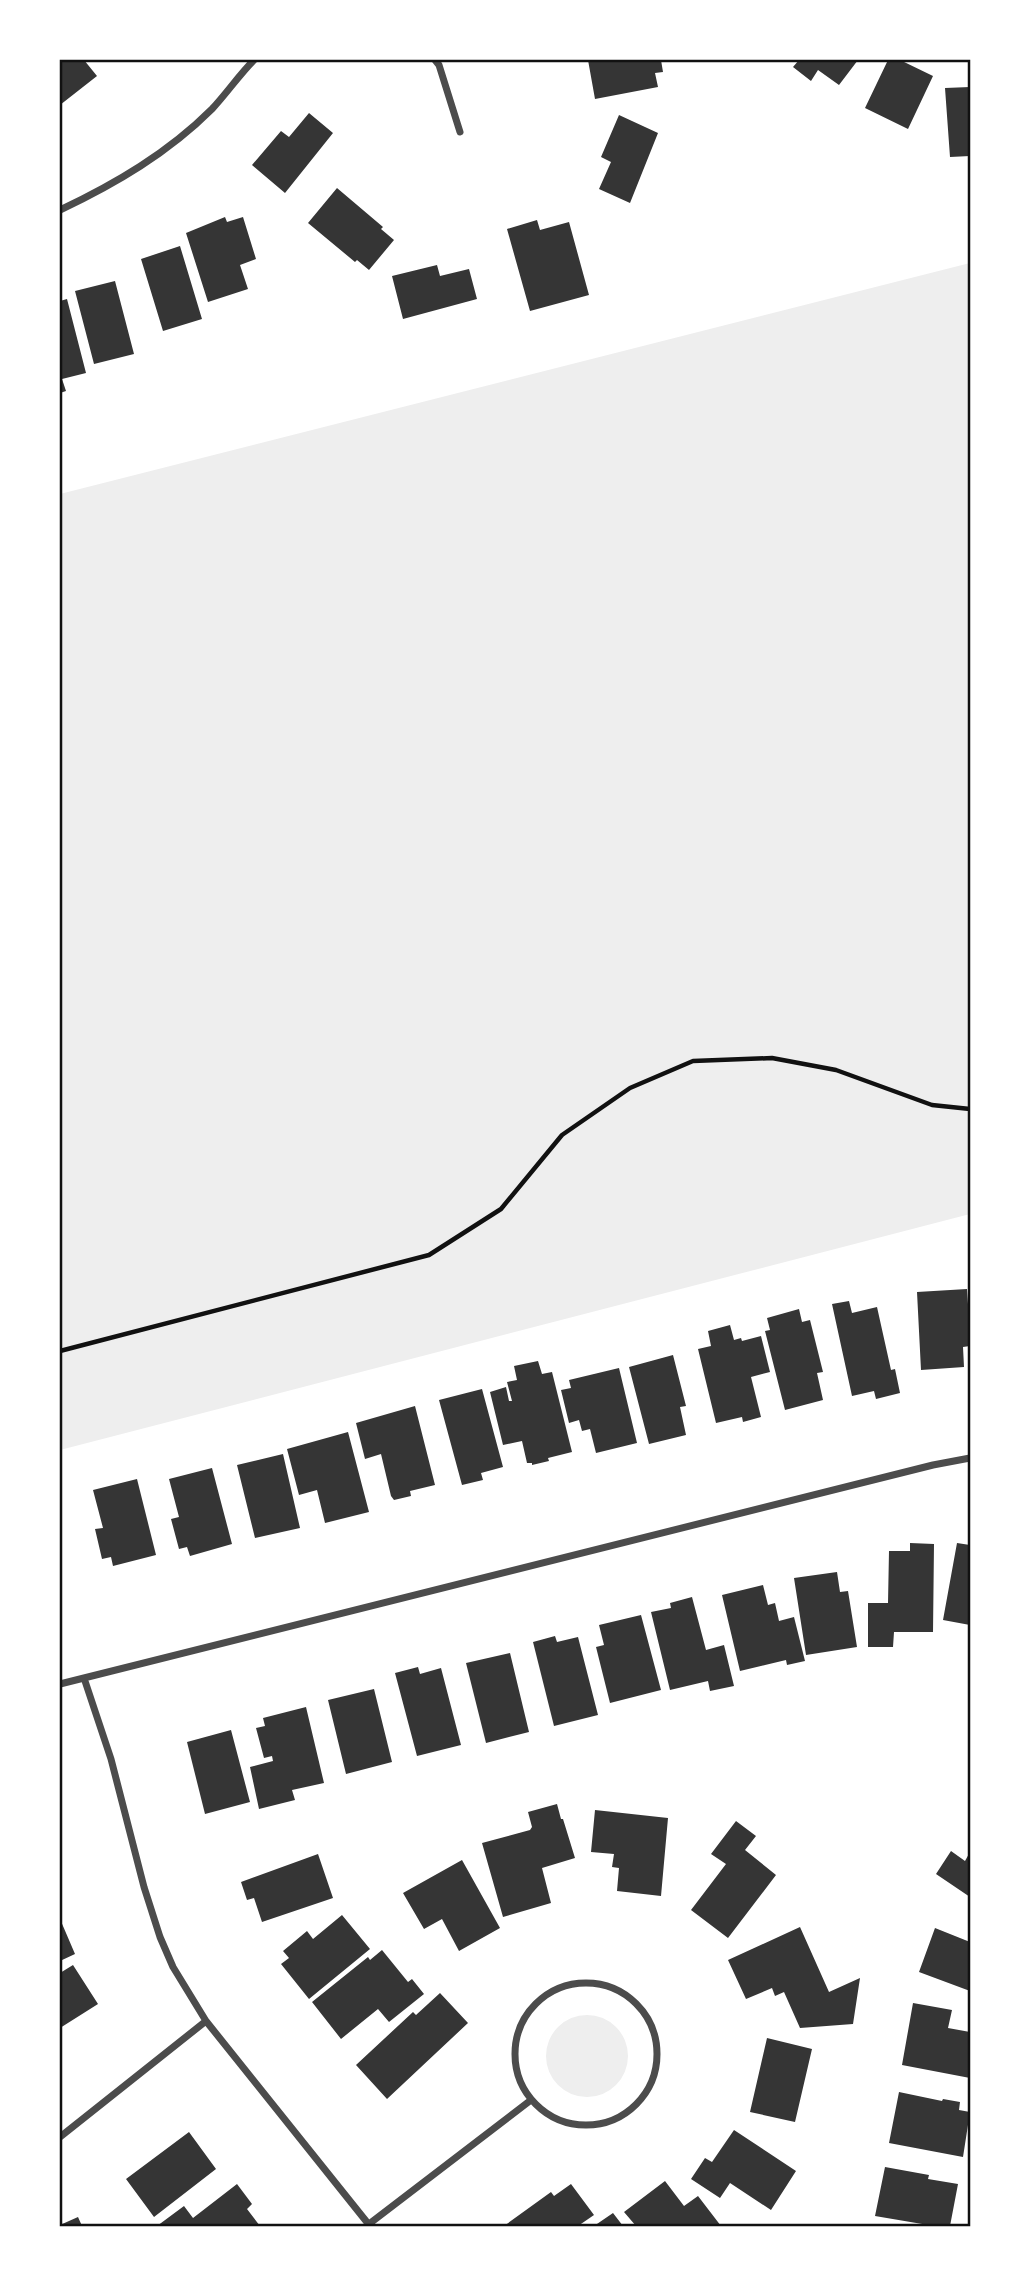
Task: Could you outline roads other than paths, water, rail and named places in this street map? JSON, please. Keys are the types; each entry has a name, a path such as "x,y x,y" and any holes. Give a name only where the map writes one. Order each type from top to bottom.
{"street":[{"path":"60,210 144,165 178,140 213,107 254,60"},
{"path":"435,60 439,65 460,132"},
{"path":"60,1684 933,1465 971,1458"},
{"path":"84,1678 111,1759 131,1840 160,1937 173,1967 206,2021 370,2225 531,2100"},
{"path":"582,1983 605,1985 625,1994 642,2009 653,2029 658,2051 656,2073 647,2093 632,2110 601,2124 568,2124 547,2115 531,2100 519,2080 514,2059 521,2026 526,2015 541,1999 560,1987 582,1983"},
{"path":"60,2137 206,2021"}]}
